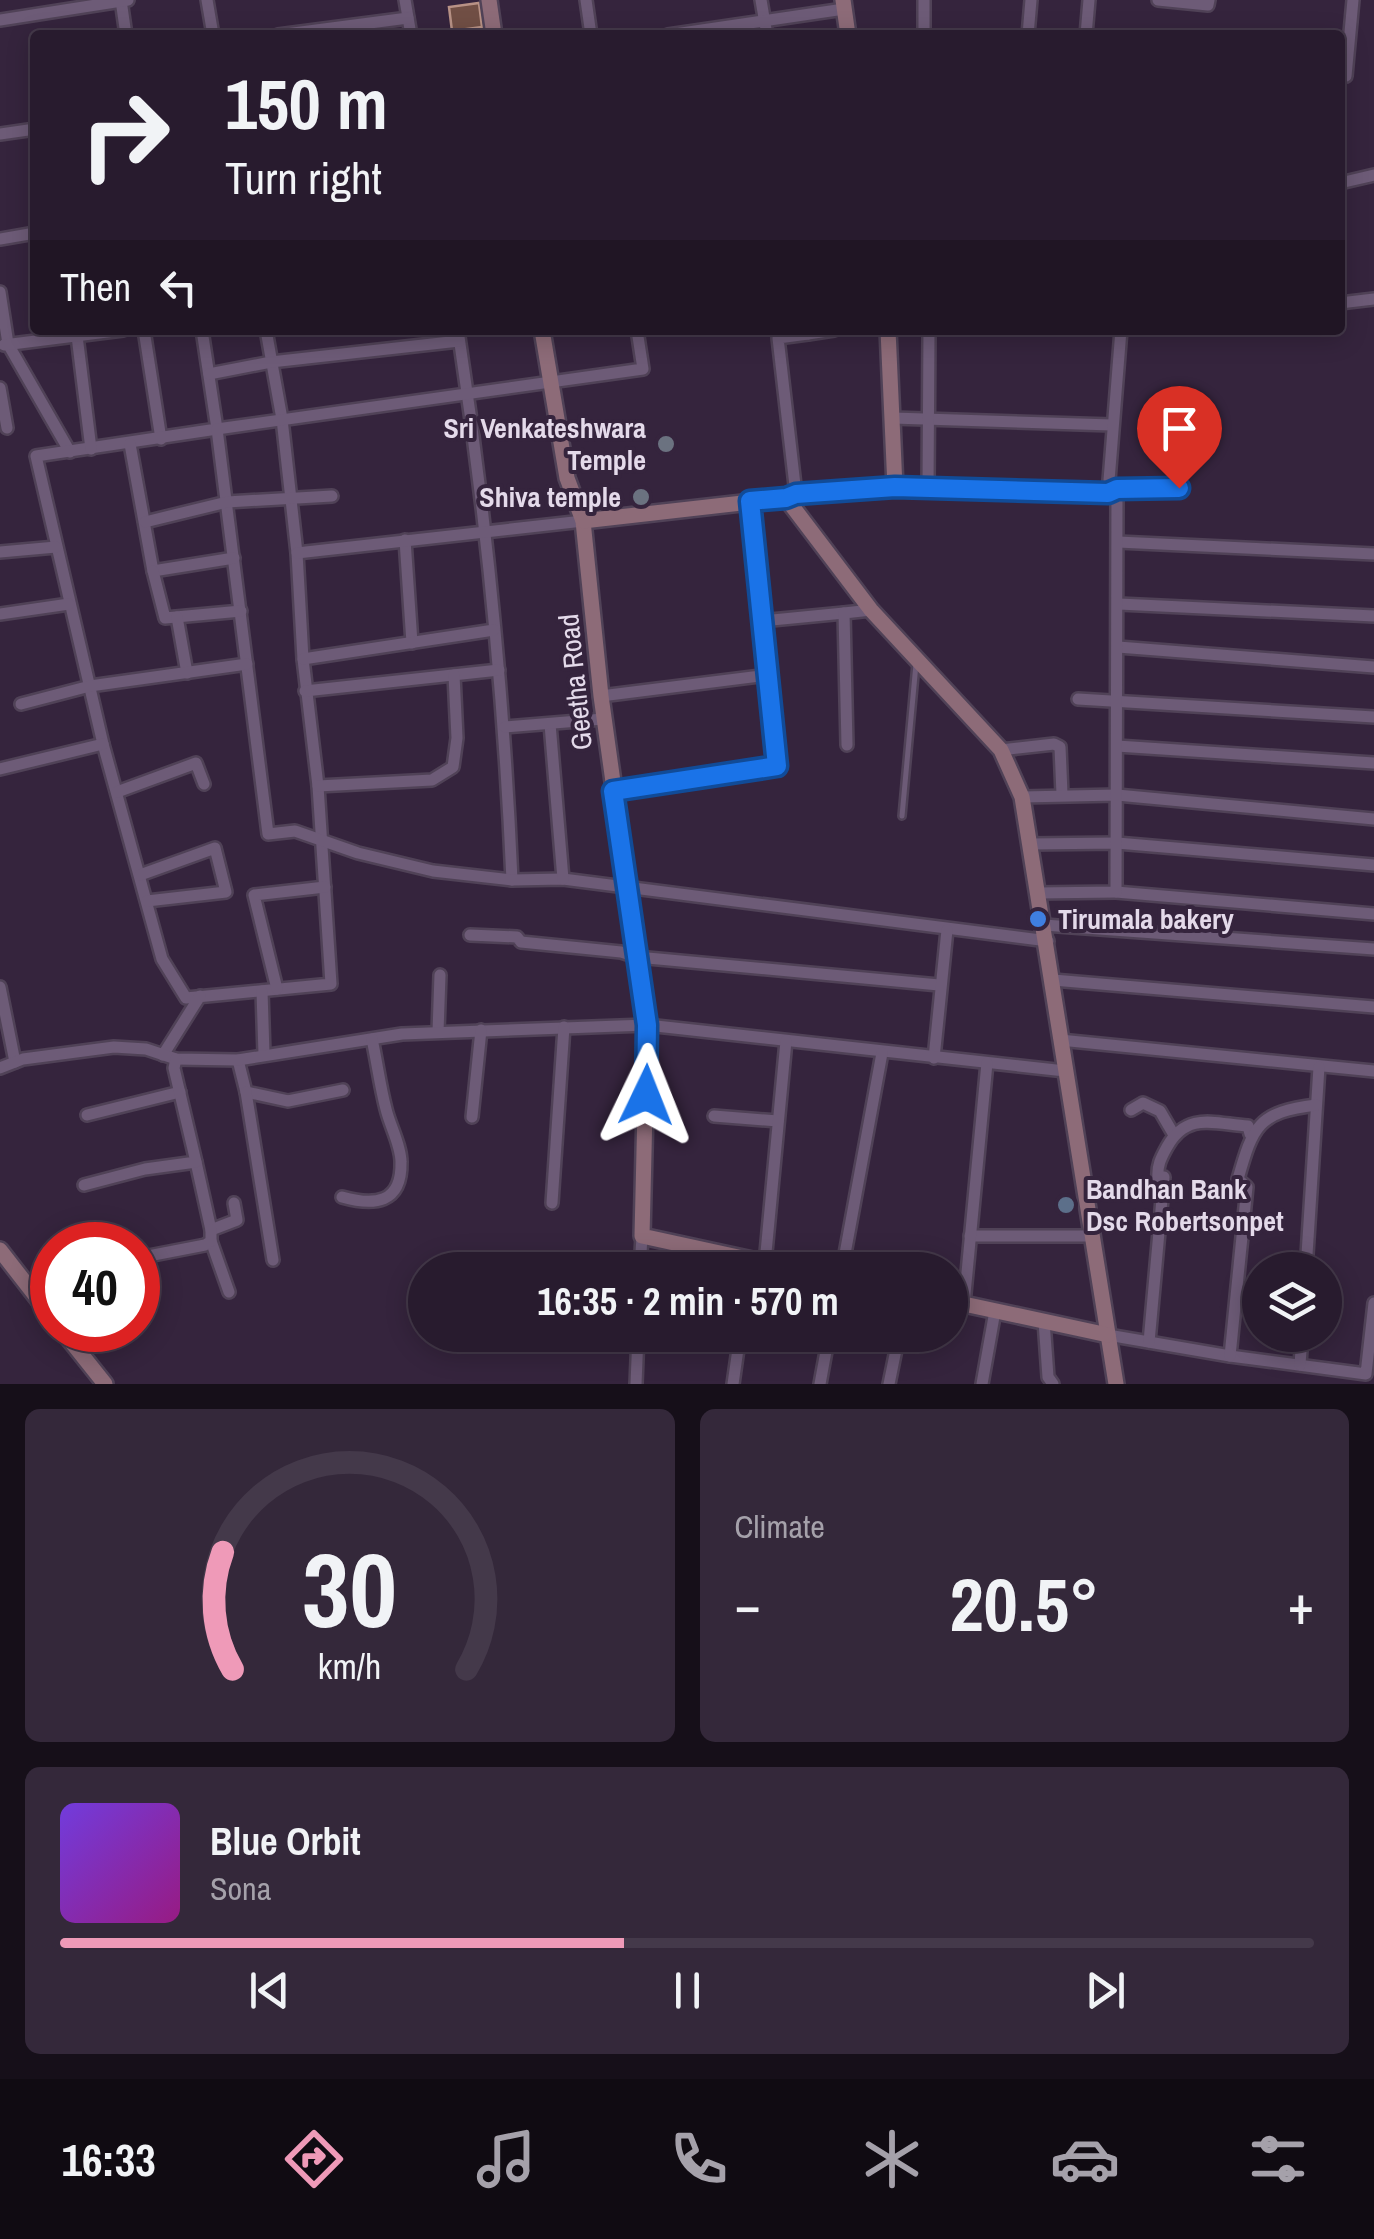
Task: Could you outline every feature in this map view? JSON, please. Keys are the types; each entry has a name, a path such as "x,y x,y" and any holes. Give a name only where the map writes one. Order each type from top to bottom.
{"street":[{"path":"0,20 124,0 126,30"},
{"path":"207,0 212,30"},
{"path":"405,0 409,30"},
{"path":"489,0 493,30"},
{"path":"586,0 591,30"},
{"path":"762,0 766,30"},
{"path":"924,0 924,30"},
{"path":"1028,30 1031,0"},
{"path":"1086,30 1089,0"},
{"path":"1158,0 1208,6 1209,0"},
{"path":"1346,76 1353,0"},
{"path":"703,30 844,4 847,30"},
{"path":"316,30 408,18"},
{"path":"0,134 30,130"},
{"path":"1345,182 1374,175"},
{"path":"0,239 30,234"},
{"path":"0,292 4,345 70,452"},
{"path":"1345,302 1374,299"},
{"path":"4,345 85,335"},
{"path":"145,335 161,438"},
{"path":"203,335 268,834 295,831 321,842 433,871 512,880 562,879 947,930 1374,949"},
{"path":"267,335 282,419 297,552 302,659 318,786 331,984 186,998 162,959 104,744 36,456 282,419 643,369 638,335"},
{"name":"Geetha Road","path":"543,335 568,478 583,521 600,696 647,1025 641,1252"},
{"path":"793,335 778,338 792,496 870,610 1001,750 1022,797 1116,1384"},
{"path":"888,335 895,487"},
{"path":"928,488 930,335"},
{"path":"1116,892 1119,604 1112,426 1121,335"},
{"path":"77,336 91,449"},
{"path":"209,374 459,336 485,531 505,728 512,880"},
{"path":"0,388 8,428"},
{"path":"893,418 1112,426"},
{"path":"130,444 165,618 240,612"},
{"path":"297,552 895,487 1112,491 1179,488"},
{"path":"145,522 227,502 332,496"},
{"path":"613,791 777,766 750,501"},
{"path":"405,540 412,642"},
{"path":"1118,542 1374,554"},
{"path":"0,552 56,547"},
{"path":"153,571 234,558"},
{"path":"0,614 69,604"},
{"path":"1119,604 1374,616"},
{"path":"761,620 870,610"},
{"path":"844,613 847,746"},
{"path":"177,617 186,673"},
{"path":"302,659 494,630"},
{"path":"1118,647 1374,667"},
{"path":"21,704 90,686 247,664"},
{"path":"305,691 499,670"},
{"path":"318,786 432,780 453,767 457,738 454,675"},
{"path":"600,696 768,675"},
{"path":"1078,699 1374,717"},
{"path":"505,728 604,719"},
{"path":"550,724 562,879"},
{"path":"0,769 104,744"},
{"path":"1001,750 1054,744 1060,747 1062,794"},
{"path":"1117,746 1374,763"},
{"path":"117,792 196,763 204,784"},
{"path":"1022,797 1118,794 1374,819"},
{"path":"1030,844 1117,842 1374,865"},
{"path":"140,875 214,848 226,892 146,900"},
{"path":"277,989 254,895 325,887"},
{"path":"1037,893 1116,892 1374,914"},
{"path":"934,1058 947,930"},
{"path":"470,935 517,937 521,942 637,957 939,986"},
{"path":"438,1032 440,976"},
{"path":"1053,980 1374,1008"},
{"path":"0,987 15,1062"},
{"path":"262,990 264,1054"},
{"path":"200,996 170,1057 211,1236 229,1292"},
{"path":"0,1068 15,1062 114,1047 146,1049 170,1057 238,1060 438,1032 647,1025 1066,1071"},
{"path":"552,1203 564,1027"},
{"path":"472,1117 481,1030"},
{"path":"342,1197 372,1204 388,1197 398,1183 402,1160 386,1111 372,1039"},
{"path":"1060,1040 1374,1072"},
{"path":"758,1252 786,1041"},
{"path":"845,1252 882,1052"},
{"path":"238,1060 273,1260"},
{"path":"967,1252 987,1063"},
{"path":"1307,1252 1320,1067"},
{"path":"246,1092 288,1101 342,1090"},
{"path":"86,1115 180,1092"},
{"path":"1131,1110 1143,1103 1160,1111 1174,1135"},
{"path":"1250,1134 1271,1115 1287,1108 1316,1106"},
{"path":"714,1116 778,1121"},
{"path":"1149,1342 1164,1177 1158,1178 1157,1166 1174,1135 1187,1124 1207,1120 1248,1126 1250,1134 1238,1180 1247,1186 1230,1356"},
{"path":"84,1185 196,1162"},
{"path":"160,1254 205,1245 211,1236 237,1220 234,1203"},
{"path":"642,1236 707,1252"},
{"path":"970,1236 1091,1236"},
{"path":"0,1250 30,1289"},
{"path":"1360,1373 1366,1374 1374,1302"},
{"path":"968,1305 1230,1356 1374,1375"},
{"path":"982,1384 996,1311"},
{"path":"1044,1321 1048,1377 1053,1384"},
{"path":"79,1352 104,1384"},
{"path":"636,1384 637,1352"},
{"path":"733,1384 738,1352"},
{"path":"820,1384 826,1352"},
{"path":"889,1384 896,1352"},
{"path":"1300,1366 1301,1352"}],"lane":[{"path":"902,816 916,657"}],"building":[{"path":"479,3 482,27 452,30 449,7"}],"place":[{"name":"Sri Venkateshwara Temple","path":"666,444"},
{"name":"Shiva temple","path":"641,497"},
{"name":"Tirumala bakery","path":"1038,919"},
{"name":"Bandhan Bank Dsc Robertsonpet","path":"1066,1205"}],"route":[{"path":"646,1095 647,1025 613,791 777,766 750,501 895,487 1108,493 1117,489 1179,488"}]}
